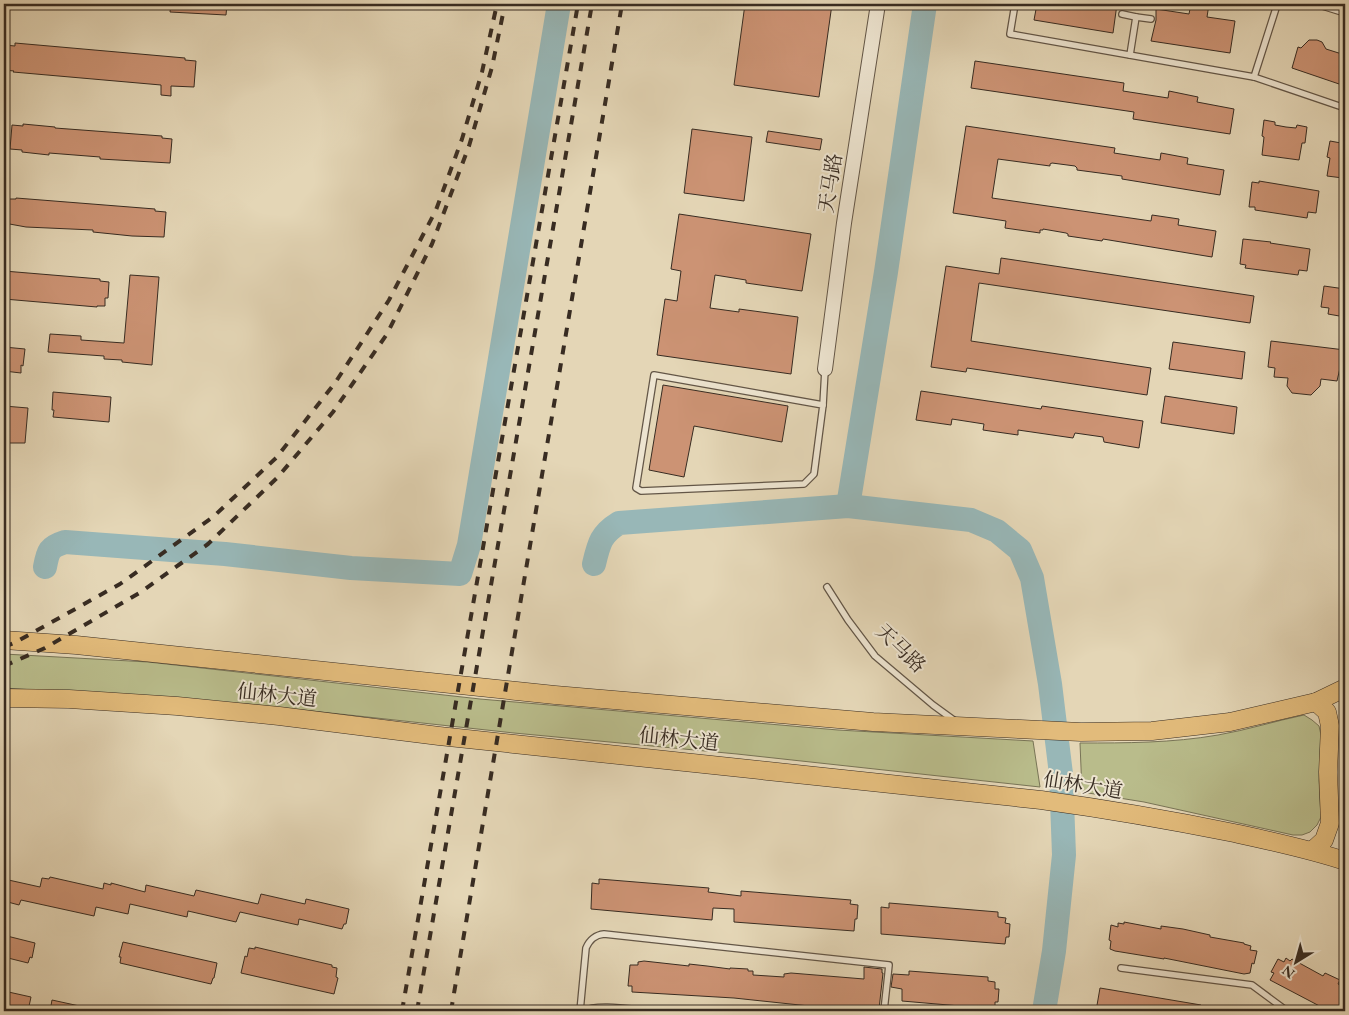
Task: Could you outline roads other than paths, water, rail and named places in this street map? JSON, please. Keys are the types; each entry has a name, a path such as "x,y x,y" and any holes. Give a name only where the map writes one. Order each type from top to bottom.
{"main road":[{"name":"仙林大道","path":"4,640 76,645 564,696 873,722 1081,732 1152,731 1230,722 1316,702 1345,688"},
{"name":"仙林大道","path":"4,698 69,699 177,706 279,716 448,737 1041,800 1199,826 1313,850 1345,861"},
{"path":"1313,850 1324,840 1330,823 1328,772 1330,726 1326,712 1316,702"}],"street":[{"name":"天马路","path":"825,369 844,223 878,4"}],"lane":[{"path":"1015,4 1010,34 1254,77 1345,108"},
{"path":"1254,77 1276,4 1286,4"},
{"path":"1316,4 1345,13"},
{"path":"1122,14 1151,19"},
{"path":"1130,55 1136,16"},
{"path":"823,405 654,375 636,488 641,491 804,484 814,474 823,405 825,369"},
{"name":"天马路","path":"827,587 848,620 875,656 933,706 961,726"},
{"path":"580,1011 586,948 591,940 604,934 889,965 884,1011"},
{"path":"1121,968 1252,986 1287,1011"},
{"path":"584,1011 589,1008 652,1011"}],"waterway":[{"path":"45,567 50,550 65,542 225,554 351,568 460,574 469,545 559,4"},
{"path":"848,506 886,272 925,4"},
{"path":"594,564 597,550 604,535 619,523 848,506 971,520 997,531 1020,550 1032,578 1050,684 1061,774 1064,855 1054,951 1044,1011"}],"railway":[{"path":"4,647 120,584 213,517 276,458 335,383 389,300 436,210 462,139 482,72 497,4"},
{"path":"4,666 45,648 141,592 208,544 277,478 333,412 387,334 432,244 469,146 492,67 505,4"},
{"path":"402,1011 578,4"},
{"path":"417,1011 592,4"},
{"path":"451,1011 622,4"}]}
